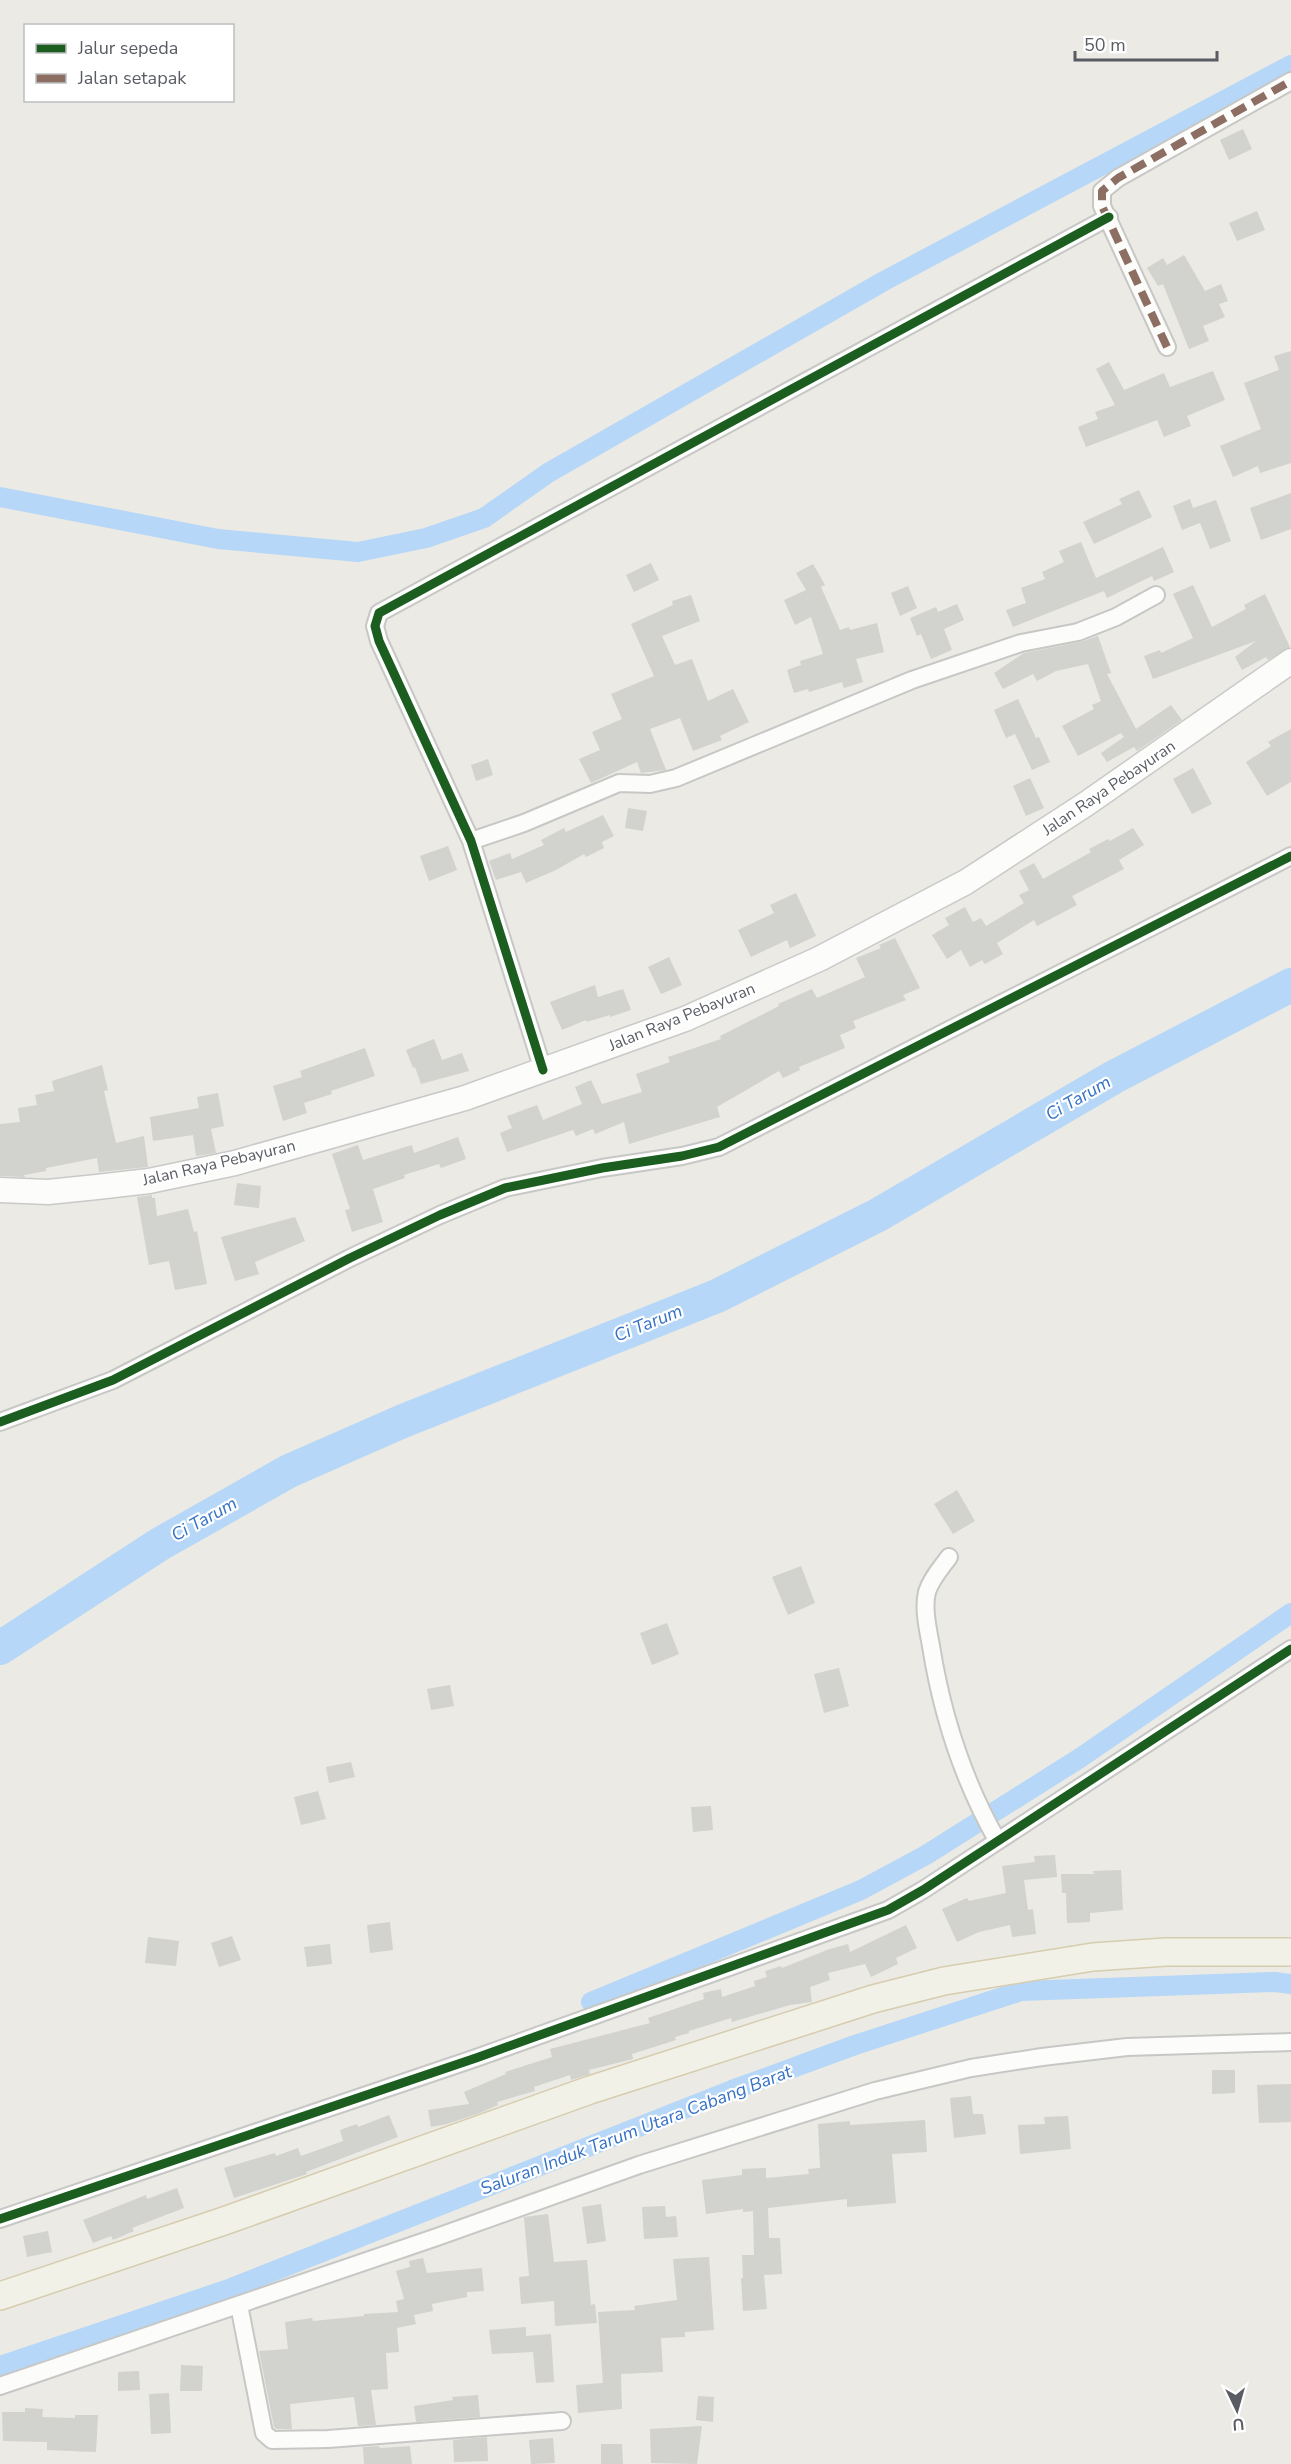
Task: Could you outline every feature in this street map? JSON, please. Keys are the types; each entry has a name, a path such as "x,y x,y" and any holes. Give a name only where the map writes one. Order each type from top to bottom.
{"main road":[{"name":"Jalan Raya Pebayuran","path":"0,1190 48,1191 107,1186 149,1181 235,1163 465,1098 685,1019 819,959 966,882 1095,798 1291,661"},
{"path":"0,2296 224,2221 590,2090 873,1999 944,1981 1093,1957 1177,1952 1291,1952"}],"street":[{"path":"1167,347 1102,206 1102,190 1291,81"},
{"path":"543,1070 471,841 379,641 375,626 379,613 1109,217"},
{"path":"471,841 524,823 619,783 650,784 676,778 912,680 1021,644 1078,632 1116,616 1156,595"},
{"path":"0,1422 113,1380 350,1258 488,1194 544,1179 682,1156 719,1147 1291,856"},
{"path":"949,1557 932,1581 927,1593 928,1627 948,1725 977,1802 997,1840"},
{"path":"0,2219 487,2054 864,1919 907,1900 1291,1649"},
{"path":"0,2386 639,2165 874,2091 971,2068 1042,2057 1138,2047 1291,2042"},
{"path":"239,2305 264,2433 272,2440 328,2439 562,2421"}],"building":[{"path":"1243,129 1252,149 1229,160 1220,140"},
{"path":"1257,211 1265,230 1237,241 1229,223"},
{"path":"1184,255 1205,291 1221,284 1228,301 1219,304 1225,317 1203,326 1209,341 1189,349 1163,284 1158,286 1147,268 1163,258 1167,265"},
{"path":"1291,351 1291,463 1260,473 1258,466 1233,477 1220,446 1261,429 1244,383 1279,370 1274,356"},
{"path":"1109,362 1124,390 1164,373 1170,387 1213,371 1225,400 1187,416 1191,426 1164,437 1157,420 1086,447 1078,427 1098,419 1095,412 1115,405 1096,369"},
{"path":"1139,490 1152,517 1094,544 1083,522 1122,504 1119,499"},
{"path":"1291,493 1291,529 1261,540 1250,508"},
{"path":"1190,499 1193,508 1216,500 1231,541 1210,549 1200,523 1182,530 1173,506"},
{"path":"1081,542 1096,578 1163,547 1174,572 1154,581 1152,576 1107,598 1104,591 1013,627 1006,610 1026,603 1021,588 1045,579 1042,572 1064,562 1059,551"},
{"path":"651,563 659,580 634,592 626,575"},
{"path":"813,564 825,585 821,587 840,630 849,627 850,630 877,623 884,652 856,659 863,682 844,688 842,682 809,692 808,689 794,693 787,670 801,665 800,661 823,654 811,617 795,625 784,600 806,590 796,573"},
{"path":"1193,585 1212,627 1246,609 1244,605 1265,594 1290,647 1268,660 1266,657 1242,670 1235,657 1256,641 1153,679 1144,656 1160,650 1161,653 1193,638 1173,594"},
{"path":"908,586 917,608 900,616 891,593"},
{"path":"691,595 700,621 662,636 675,665 692,659 708,701 733,689 749,722 720,736 722,740 693,751 680,718 650,729 666,770 641,773 637,762 591,783 579,759 600,750 592,732 622,719 611,694 654,676 631,624 673,605 672,601"},
{"path":"957,604 964,620 944,629 952,650 931,659 921,634 917,636 910,618 936,607 938,612"},
{"path":"1098,636 1111,673 1107,674 1136,729 1171,705 1182,720 1137,751 1134,747 1107,762 1101,753 1124,737 1121,733 1078,756 1062,726 1094,709 1092,705 1101,701 1088,664 1056,671 1037,681 1033,674 1003,689 994,673 1024,653 1080,642"},
{"path":"1018,699 1050,762 1032,770 1015,734 1006,738 994,710"},
{"path":"1291,729 1291,782 1267,796 1246,762 1271,746 1268,742"},
{"path":"488,759 493,775 476,781 471,765"},
{"path":"1193,768 1212,804 1192,814 1173,779"},
{"path":"1030,778 1044,808 1026,816 1013,786"},
{"path":"628,808 647,811 643,831 625,828"},
{"path":"603,815 614,836 602,842 604,848 586,857 584,854 526,883 521,872 496,880 489,861 510,853 512,859 544,845 541,840 564,828 566,832"},
{"path":"1133,828 1144,845 1119,860 1124,869 1072,896 1077,905 1037,926 1034,920 997,943 1003,954 985,964 982,960 970,967 961,950 947,959 932,935 949,925 945,918 965,907 973,922 981,918 986,926 1024,903 1019,895 1029,890 1019,871 1034,863 1043,879 1091,852 1089,849 1108,839 1110,841"},
{"path":"448,846 457,870 429,881 420,856"},
{"path":"796,893 816,936 790,948 787,940 751,957 738,930 774,913 770,905"},
{"path":"895,938 920,988 903,995 906,1000 853,1021 856,1028 840,1035 845,1048 799,1067 800,1070 783,1078 779,1071 717,1107 720,1117 629,1144 624,1122 595,1134 593,1129 576,1136 573,1130 507,1152 500,1133 512,1128 507,1116 537,1105 543,1120 582,1104 575,1087 591,1080 602,1104 642,1092 636,1074 670,1062 668,1057 721,1039 720,1036 779,1006 778,1004 812,989 817,998 865,977 856,958 881,948 879,945"},
{"path":"669,957 682,985 661,994 648,967"},
{"path":"595,985 598,997 623,989 631,1010 610,1017 610,1015 586,1022 586,1020 562,1030 550,1002"},
{"path":"434,1039 442,1060 462,1053 469,1071 421,1084 406,1050"},
{"path":"365,1048 375,1076 304,1103 307,1113 283,1121 273,1086 302,1077 300,1071"},
{"path":"102,1065 108,1090 104,1091 116,1143 144,1136 148,1167 99,1172 97,1158 46,1168 46,1171 24,1175 25,1177 0,1176 0,1124 20,1122 18,1108 37,1105 35,1095 54,1091 52,1081"},
{"path":"218,1093 224,1126 211,1129 216,1153 196,1156 193,1135 153,1141 150,1117 199,1108 197,1097"},
{"path":"458,1137 466,1159 441,1168 439,1164 404,1175 405,1178 373,1189 383,1222 352,1232 345,1210 350,1209 332,1154 358,1145 363,1160 412,1145 414,1153"},
{"path":"237,1183 261,1186 259,1208 234,1205"},
{"path":"152,1195 152,1198 155,1198 157,1216 188,1209 194,1232 197,1231 207,1284 175,1290 169,1261 149,1265 137,1197"},
{"path":"295,1217 305,1241 255,1262 259,1274 235,1281 221,1237"},
{"path":"957,1490 975,1521 953,1534 934,1504"},
{"path":"801,1566 815,1603 788,1615 772,1577"},
{"path":"667,1623 679,1654 652,1665 640,1633"},
{"path":"839,1668 849,1706 824,1713 814,1674"},
{"path":"450,1685 454,1706 431,1710 427,1689"},
{"path":"351,1762 355,1777 329,1783 326,1767"},
{"path":"318,1791 326,1819 301,1825 294,1797"},
{"path":"711,1806 713,1830 693,1832 691,1807"},
{"path":"1055,1855 1057,1877 1024,1880 1028,1910 1033,1909 1036,1934 1012,1937 1010,1925 979,1932 957,1942 942,1909 967,1898 969,1901 1006,1893 1002,1866 1035,1862 1034,1856"},
{"path":"1121,1870 1123,1910 1090,1913 1090,1922 1067,1923 1066,1893 1062,1893 1061,1874 1094,1874 1093,1871"},
{"path":"390,1922 393,1950 370,1953 367,1925"},
{"path":"906,1925 917,1948 896,1958 898,1964 871,1977 865,1964 828,1973 830,1980 810,1987 812,2002 790,2005 732,2022 731,2018 689,2031 689,2033 675,2037 676,2040 632,2054 633,2059 589,2070 590,2074 571,2080 570,2075 534,2087 535,2091 497,2102 498,2105 480,2113 431,2127 428,2110 469,2104 464,2092 506,2074 505,2072 552,2057 550,2049 650,2023 648,2018 704,1999 703,1993 721,1989 722,1997 755,1986 754,1981 767,1977 765,1971 781,1966 782,1968 848,1944 850,1952"},
{"path":"232,1936 241,1960 219,1967 211,1943"},
{"path":"148,1937 179,1941 176,1966 145,1963"},
{"path":"330,1944 332,1964 307,1967 304,1947"},
{"path":"1212,2070 1235,2070 1235,2093 1212,2094"},
{"path":"1291,2084 1291,2122 1259,2123 1257,2085"},
{"path":"971,2096 973,2114 983,2114 986,2134 954,2138 950,2098"},
{"path":"389,2115 398,2137 306,2172 307,2174 234,2198 224,2168 275,2153 276,2156 298,2148 301,2156 343,2141 340,2130 357,2124 358,2127"},
{"path":"1068,2116 1071,2149 1020,2154 1018,2125 1045,2124 1044,2117"},
{"path":"925,2120 927,2152 892,2154 896,2203 847,2207 847,2199 768,2208 769,2238 780,2238 782,2274 764,2275 767,2309 743,2311 742,2255 754,2255 753,2211 743,2212 743,2209 706,2214 702,2180 742,2175 742,2169 766,2168 766,2178 809,2174 808,2169 820,2168 818,2124 850,2121 850,2125"},
{"path":"177,2188 184,2208 132,2228 134,2231 113,2240 111,2236 93,2243 83,2220 146,2195 147,2199"},
{"path":"601,2204 606,2241 587,2244 582,2207"},
{"path":"665,2206 666,2217 676,2216 678,2237 644,2239 642,2207"},
{"path":"548,2214 554,2262 587,2260 591,2305 595,2304 597,2323 555,2326 554,2301 521,2304 519,2277 529,2276 524,2217"},
{"path":"48,2231 52,2252 27,2257 23,2236"},
{"path":"709,2257 714,2330 685,2332 685,2337 661,2338 663,2372 621,2374 622,2409 578,2413 576,2385 603,2383 598,2312 635,2310 634,2306 677,2300 673,2259"},
{"path":"423,2258 427,2273 482,2268 484,2291 467,2292 467,2297 432,2304 433,2311 414,2315 416,2324 397,2328 399,2352 386,2353 388,2389 371,2390 376,2425 358,2426 354,2397 290,2404 292,2429 276,2429 259,2351 288,2349 285,2322 398,2312 396,2301 404,2299 396,2271 410,2267 409,2261"},
{"path":"526,2327 526,2336 551,2334 554,2382 536,2383 533,2352 492,2354 489,2330"},
{"path":"181,2365 203,2366 202,2391 180,2391"},
{"path":"139,2371 140,2390 118,2391 118,2372"},
{"path":"169,2393 171,2433 151,2434 149,2394"},
{"path":"478,2395 480,2417 416,2422 414,2406 453,2400 452,2397"},
{"path":"698,2396 714,2397 713,2422 696,2420"},
{"path":"25,2408 43,2409 42,2417 75,2418 75,2415 98,2415 96,2452 47,2450 47,2442 3,2441 2,2412 25,2412"},
{"path":"702,2426 697,2464 651,2463 650,2429"},
{"path":"487,2437 488,2461 454,2462 453,2440"},
{"path":"553,2438 555,2463 531,2464 529,2440"},
{"path":"601,2444 622,2444 623,2464 601,2464"},
{"path":"378,2446 381,2448 410,2446 412,2464 364,2464 363,2447"}],"waterway":[{"path":"0,497 218,539 358,552 426,538 484,518 548,473 884,281 1291,65"},
{"name":"Ci Tarum","path":"0,1648 160,1544 289,1471 403,1421 717,1296 878,1215 1114,1077 1291,985"},
{"path":"591,2002 861,1890 926,1855 1080,1758 1291,1613"},
{"name":"Saluran Induk Tarum Utara Cabang Barat","path":"0,2366 226,2290 732,2090 855,2045 1021,1991 1275,1982 1291,1984"}],"marked path":[{"path":"1167,347 1102,206 1102,191 1118,178 1291,81"}],"cycle path":[{"path":"543,1070 471,841 379,641 375,626 379,613 1109,217"},
{"path":"0,1422 113,1380 350,1258 440,1215 505,1188 602,1168 682,1156 719,1147 1291,856"},
{"path":"0,2219 476,2058 888,1910 923,1890 1291,1649"}]}
